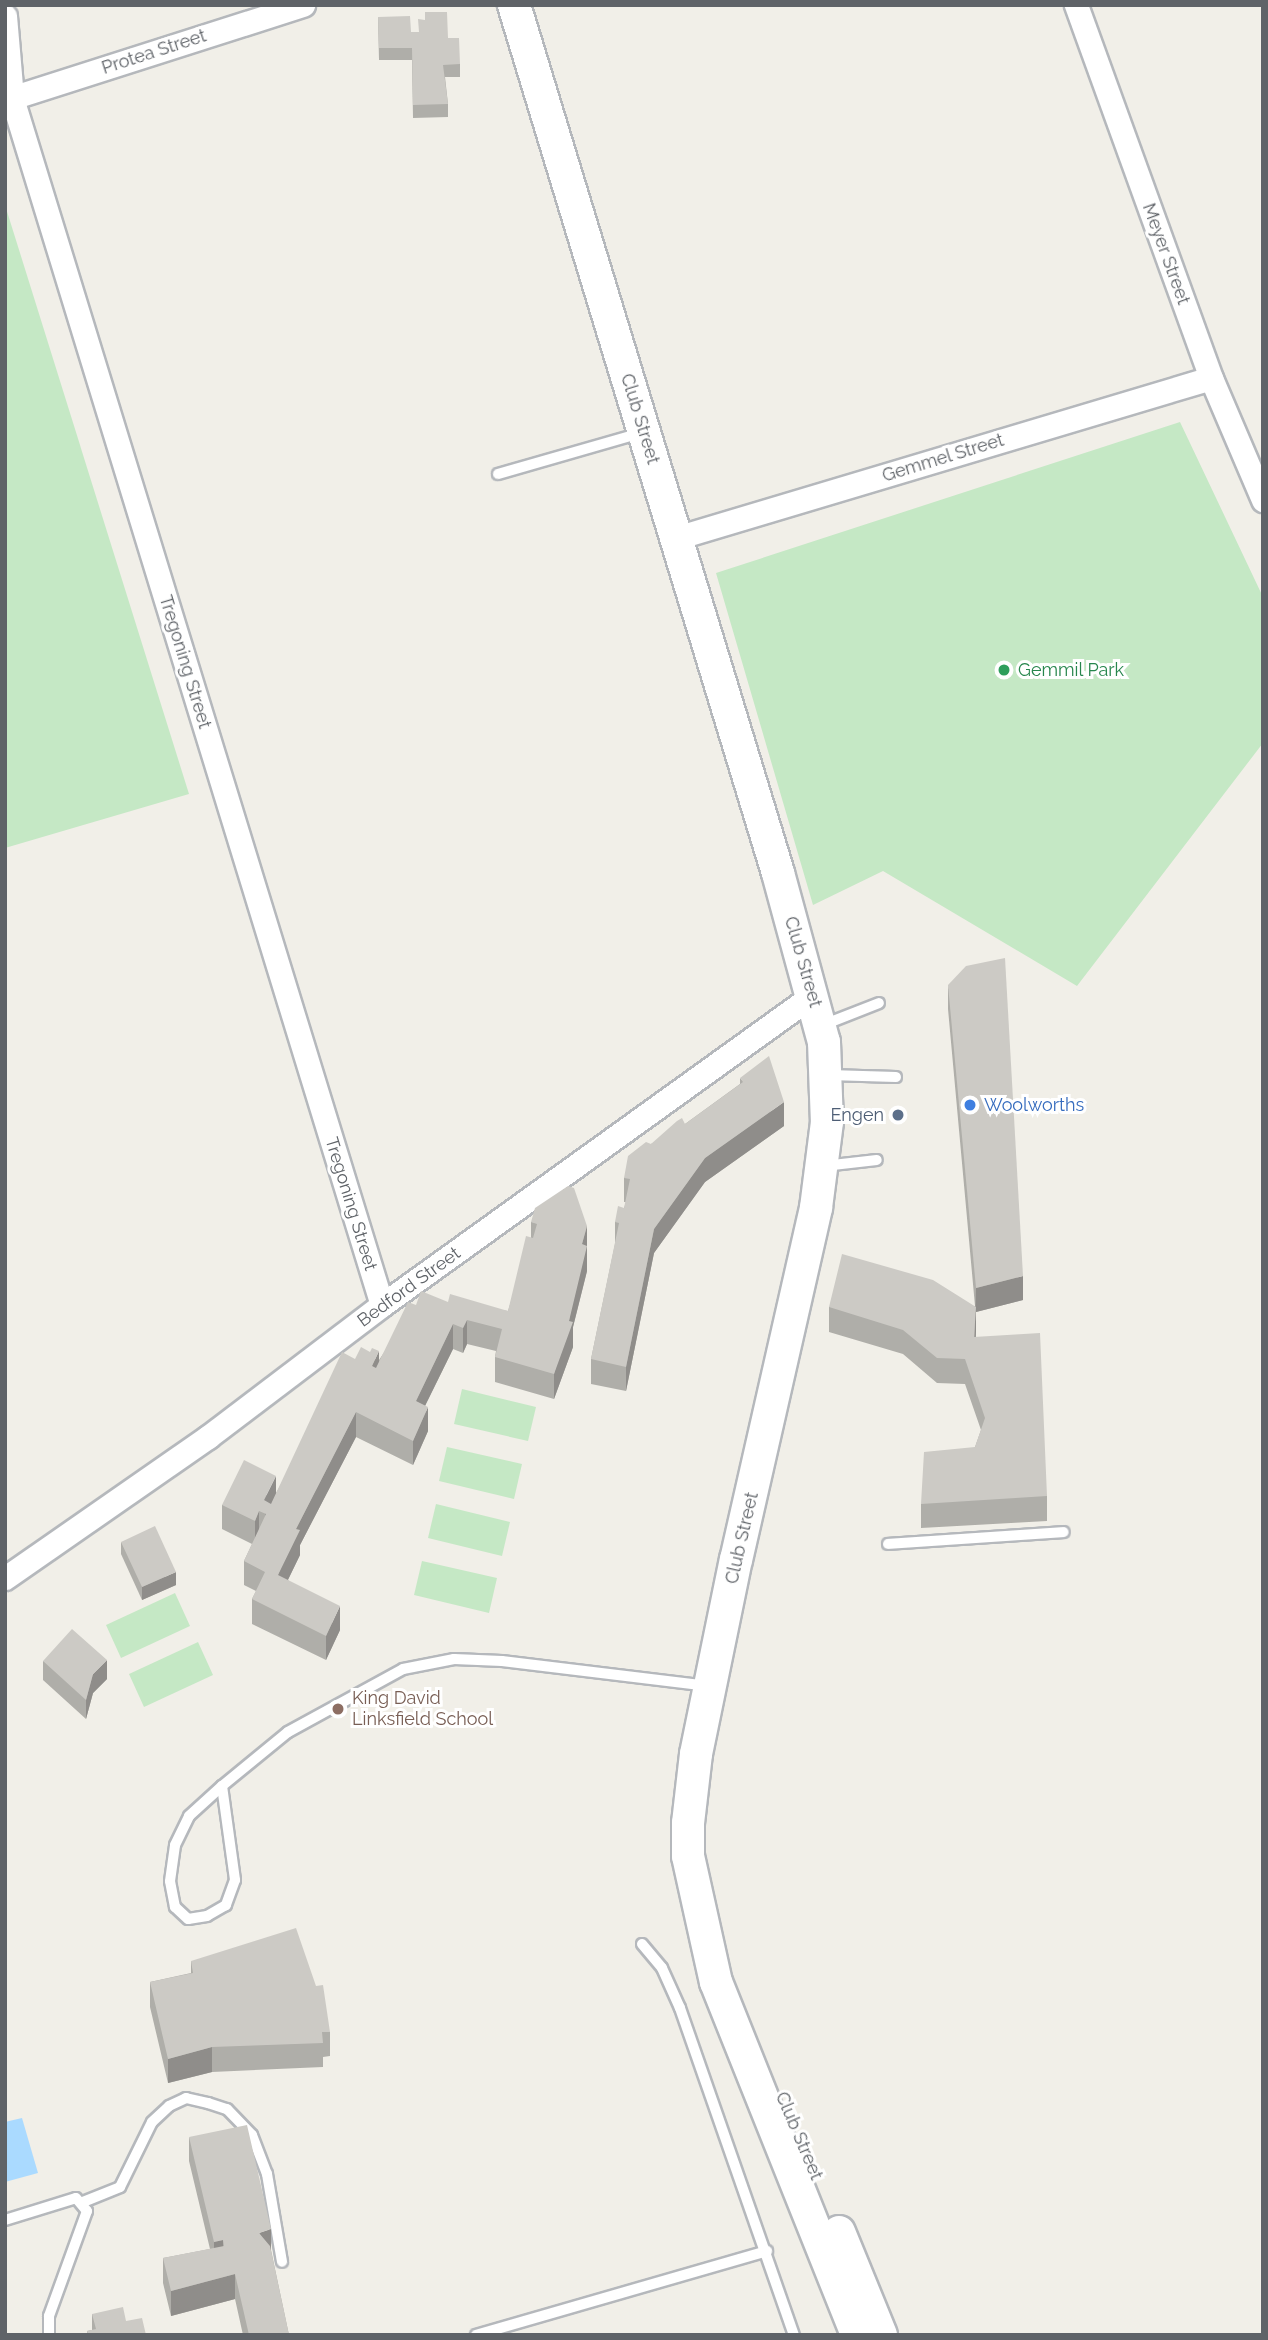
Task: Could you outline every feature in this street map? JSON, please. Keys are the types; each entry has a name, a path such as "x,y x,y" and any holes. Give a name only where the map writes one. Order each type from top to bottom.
{"main road":[{"name":"Club Street","path":"514,5 813,995 820,1026 827,1075 823,1166 694,1765 688,1824 688,1856 707,1942 728,2017 857,2335"},
{"name":"Club Street","path":"707,1942 734,1975 881,2335"}],"street":[{"name":"Protea Street","path":"9,99 303,5"},
{"name":"Meyer Street","path":"1076,5 1211,378 1263,500"},
{"name":"Tregoning Street","path":"5,16 9,99 382,1305"},
{"name":"Gemmel Street","path":"676,538 1211,378"},
{"name":"Bedford Street","path":"5,1578 208,1437 382,1305 813,995"}],"lane":[{"path":"498,474 644,432"},
{"path":"820,1026 879,1003"},
{"path":"827,1075 896,1077"},
{"path":"823,1166 877,1160"},
{"path":"888,1544 1063,1532"},
{"path":"222,1786 236,1880 226,1905 207,1916 188,1919 175,1907 170,1881 175,1845 189,1816 222,1786 288,1732 372,1683 424,1662 502,1661 712,1686"},
{"path":"642,1944 662,1968 680,2008 767,2251 794,2335"},
{"path":"83,2202 120,2187 152,2122 169,2106 186,2098 208,2103 227,2109 252,2135 267,2174 282,2262"},
{"path":"5,2220 76,2198 83,2202 87,2211 49,2316 49,2335"},
{"path":"476,2335 767,2251"}],"green space":[{"path":"5,205 189,794 5,848"},
{"name":"Gemmil Park","path":"1180,422 1263,597 1263,743 1077,986 883,871 813,905 716,573"},
{"path":"462,1389 536,1407 528,1441 454,1424"},
{"path":"447,1447 522,1464 514,1499 439,1481"},
{"path":"436,1504 510,1522 502,1556 428,1538"},
{"path":"422,1561 497,1578 489,1613 414,1595"},
{"path":"175,1593 190,1626 121,1658 106,1625"},
{"path":"198,1642 213,1675 144,1707 129,1674"}],"water":[{"path":"22,2118 38,2173 5,2182 5,2122"}],"building":[{"path":"425,12 447,12 448,38 459,38 460,64 443,65 448,104 413,105 412,48 379,48 378,17 410,16 411,32 419,32 418,19 425,20"},
{"path":"1005,958 1023,1276 976,1288 948,985 966,966"},
{"path":"769,1056 784,1102 705,1158 654,1229 626,1367 591,1359 619,1223 615,1222 618,1206 624,1208 630,1179 624,1178 628,1156 646,1142 651,1144 682,1118 685,1124 743,1082 740,1078"},
{"path":"568,1186 574,1188 587,1226 582,1244 587,1246 569,1321 573,1322 554,1374 495,1357 502,1329 467,1320 463,1328 453,1324 416,1401 428,1407 413,1441 356,1412 296,1529 300,1530 278,1575 340,1606 326,1636 252,1599 265,1572 244,1561 266,1514 259,1511 255,1521 222,1505 244,1460 276,1476 264,1500 271,1504 342,1352 355,1359 361,1347 370,1352 372,1348 379,1351 372,1366 376,1368 408,1302 416,1305 421,1291 448,1302 450,1294 508,1311 526,1236 533,1238 537,1224 531,1222 535,1208"},
{"path":"842,1254 933,1280 976,1307 974,1337 1040,1333 1047,1496 921,1504 924,1452 975,1447 985,1418 965,1359 937,1358 903,1330 829,1307"},
{"path":"155,1526 176,1572 142,1587 121,1542"},
{"path":"72,1629 107,1660 93,1674 86,1700 43,1661"},
{"path":"296,1928 316,1986 323,1985 330,2032 322,2032 323,2043 212,2047 168,2059 150,1982 193,1973 191,1961"},
{"path":"247,2125 271,2229 259,2233 270,2246 289,2335 249,2335 235,2274 171,2291 163,2258 224,2246 223,2240 214,2242 189,2137"},
{"path":"123,2307 126,2321 142,2318 146,2335 88,2335 87,2331 96,2329 92,2314"}],"place":[{"name":"Gemmil Park","path":"1004,670"},
{"name":"Woolworths","path":"970,1105"},
{"name":"Engen","path":"898,1115"},
{"name":"King David Linksfield School","path":"338,1709"}]}
